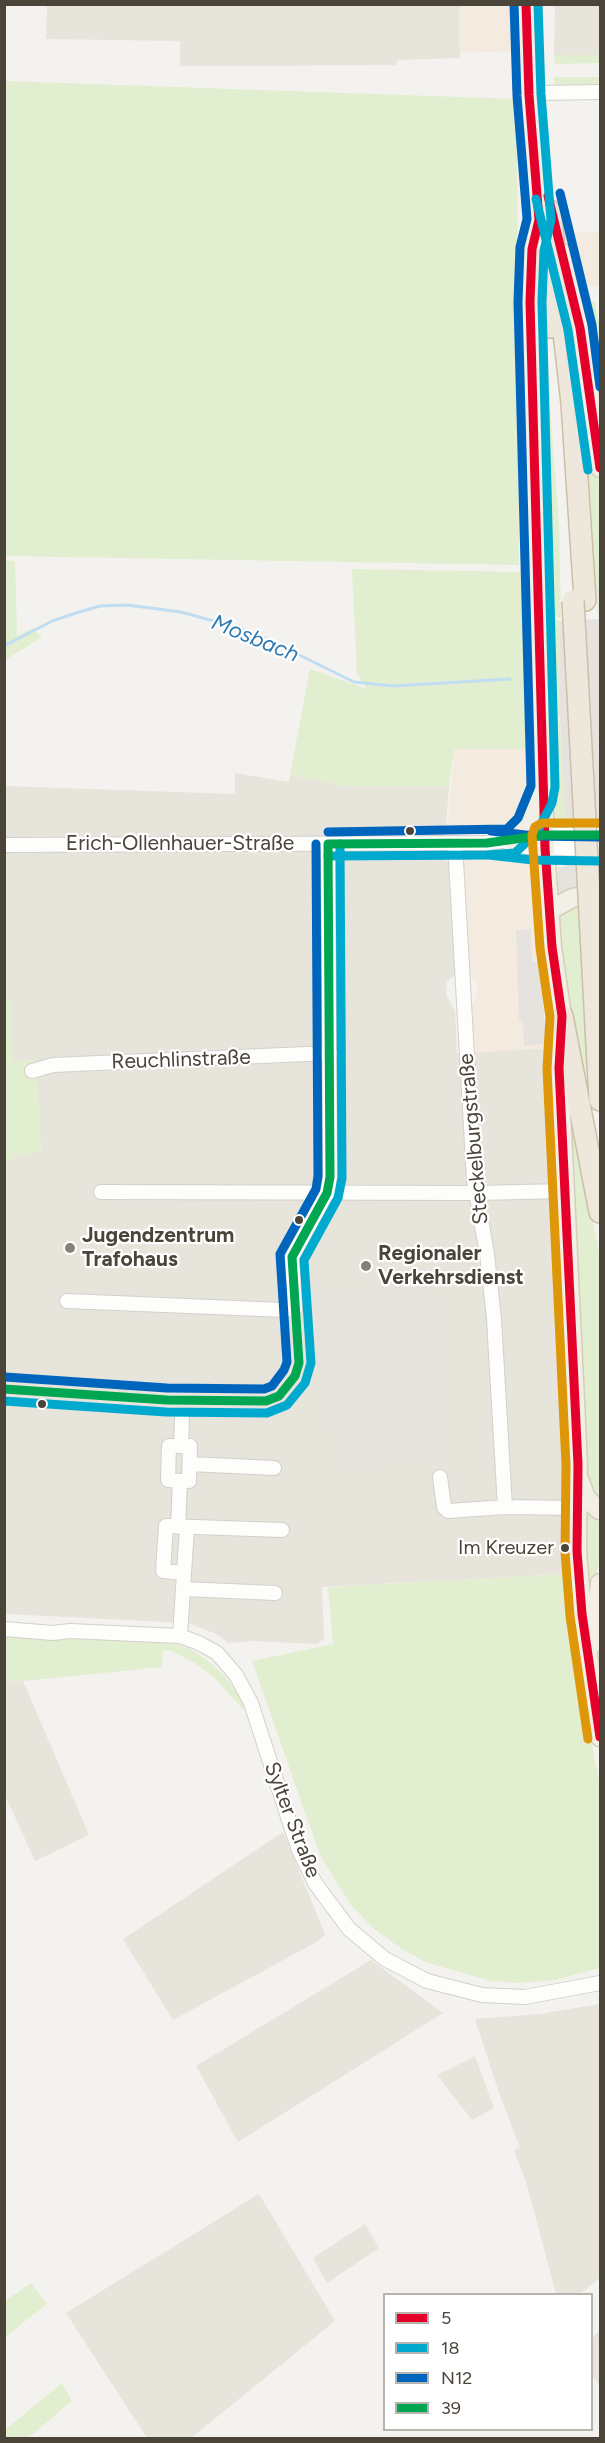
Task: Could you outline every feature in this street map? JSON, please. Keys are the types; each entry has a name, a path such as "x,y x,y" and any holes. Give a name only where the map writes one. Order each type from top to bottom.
{"highway":[{"path":"544,215 545,285 560,405 579,601 597,903 600,1100"},
{"path":"544,215 566,342 579,489 579,601"},
{"path":"562,1016 600,1212"}],"main road":[{"path":"526,4 544,215 578,318 600,468"},
{"path":"534,94 537,4"},
{"path":"544,215 532,249 530,302 545,842 549,911 562,1016 559,1068 578,1464 577,1551 582,1614 600,1737"},
{"path":"506,842 528,825 535,813 543,787"},
{"path":"549,911 572,898 587,895 597,903"},
{"path":"578,1464 584,1494 600,1510"},
{"path":"578,1508 600,1510"},
{"path":"590,1676 600,1583"}],"street":[{"path":"534,94 600,92"},
{"name":"Erich-Ollenhauer-Straße","path":"4,845 545,842 600,835"},
{"name":"Erich-Ollenhauer-Straße","path":"545,842 600,849"},
{"name":"Steckelburgstraße","path":"455,843 465,1002 465,1050 476,1193 487,1254 494,1319 505,1507"},
{"path":"67,1301 295,1309 293,1253 327,1193 330,1177 328,844"},
{"name":"Reuchlinstraße","path":"32,1071 60,1064 330,1053"},
{"path":"101,1192 476,1193 565,1191"},
{"path":"181,1446 182,1419"},
{"path":"169,1446 190,1446 190,1464 189,1481 168,1480 169,1446"},
{"path":"190,1464 274,1468"},
{"path":"440,1477 445,1510 451,1512 505,1507 578,1508"},
{"path":"4,1629 186,1639 180,1481"},
{"path":"184,1573 163,1571 166,1526 282,1530"},
{"path":"183,1590 276,1593"},
{"name":"Sylter Straße","path":"186,1639 223,1660 239,1680 251,1703 306,1866 320,1892 338,1917 360,1940 385,1959 416,1976 468,1993 525,1997 599,1983"}],"shaded area":[{"path":"47,5 459,5 460,58 399,60 395,65 180,66 180,41 46,39"},
{"path":"459,5 519,5 520,51 460,53"},
{"path":"555,5 600,5 600,55 554,55"},
{"path":"600,231 600,286 585,287 574,233"},
{"path":"600,619 600,820 565,821 560,717 559,621"},
{"path":"454,749 526,749 528,809 521,823 502,831 447,831"},
{"path":"235,773 289,782 290,775 345,786 449,786 444,855 449,864 458,972 447,982 446,994 455,1011 457,1053 547,1048 566,1574 322,1587 324,1639 316,1644 252,1641 229,1643 216,1634 188,1623 5,1614 4,786 235,794"},
{"path":"463,858 522,859 534,868 536,929 547,1048 471,1053 472,1006 478,990 475,980 466,971"},
{"path":"600,860 600,892 558,893 558,867 565,867 564,861"},
{"path":"531,929 532,961 539,963 547,1044 524,1046 523,1022 519,1020 516,930"},
{"path":"430,1272 442,1441 435,1457 338,1469 336,1431 318,1371 314,1292 386,1288 394,1276"},
{"path":"200,1451 232,1453 232,1460 200,1458"},
{"path":"4,1680 23,1681 89,1835 35,1861 5,1795"},
{"path":"283,1832 325,1934 320,1940 173,2020 123,1939"},
{"path":"371,1960 443,2013 238,2142 196,2066"},
{"path":"600,2004 600,2278 581,2293 556,2293 527,2185 514,2150 520,2148 475,2019 539,2014"},
{"path":"475,2056 494,2108 472,2120 437,2075"},
{"path":"259,2194 335,2321 191,2438 147,2438 66,2313"},
{"path":"365,2224 379,2248 327,2283 313,2258"},
{"path":"600,2331 600,2386 593,2377 593,2337"}],"green space":[{"path":"554,55 600,55 600,63 555,64"},
{"path":"554,77 600,77 600,89 554,88"},
{"path":"5,81 517,99 519,565 5,556"},
{"path":"537,290 547,364 559,526 561,619 546,610"},
{"path":"592,301 595,302 600,327 600,379 590,307"},
{"path":"576,345 593,437 600,493 600,614 598,615"},
{"path":"5,560 15,561 17,636 32,628 42,637 5,660"},
{"path":"352,569 523,572 528,687 525,706 526,749 454,749 449,786 345,786 290,775 310,669 367,689 357,673"},
{"path":"546,613 559,621 560,717 549,717"},
{"path":"560,721 565,821 572,821 572,826 562,827 555,819 548,727 553,722"},
{"path":"578,905 594,1145 569,1015 558,926 562,911"},
{"path":"4,1000 11,1000 13,1061 36,1060 42,1151 15,1157 5,1166"},
{"path":"567,1087 600,1258 600,1500 592,1493 586,1472"},
{"path":"583,1515 600,1515 600,1560 588,1612"},
{"path":"566,1574 571,1576 584,1706 600,1785 600,1968 555,1980 518,1983 491,1981 425,1962 373,1928 350,1904 320,1855 252,1661 333,1644 328,1587"},
{"path":"4,1637 153,1641 179,1645 194,1651 212,1664 227,1679 245,1708 242,1708 213,1676 172,1651 163,1650 162,1667 23,1681 5,1680"},
{"path":"31,2283 47,2304 5,2337 5,2301"},
{"path":"62,2383 72,2401 28,2438 5,2438 5,2430"}],"waterway":[{"name":"Mosbach","path":"4,646 52,621 100,606 127,605 181,612 239,628 263,637 354,682 393,686 510,679"}],"transit line":[{"name":"N12","path":"328,832 507,829 518,818 531,786 518,302 520,247 527,219 517,96 514,4"},
{"name":"5","path":"526,4 529,95 539,220 532,249 530,302 545,848 552,947 562,1016 559,1068 578,1465 577,1551 582,1614 600,1737"},
{"name":"18","path":"328,856 515,853 537,832 552,803 555,787 542,302 544,251 551,220 541,94 538,4"},
{"name":"N12","path":"560,193 592,325 600,387"},
{"name":"5","path":"548,196 580,328 600,468"},
{"name":"18","path":"536,199 568,330 588,470"},
{"path":"588,1739 570,1616 565,1552 566,1465 547,1069 550,1017 540,948 532,835 535,827 542,823 600,823"},
{"name":"N12","path":"491,831 534,836 600,837"},
{"name":"39","path":"328,844 487,843 544,835 600,835"},
{"name":"N12","path":"5,1377 167,1388 264,1389 272,1386 284,1370 287,1362 280,1254 316,1189 318,1176 316,844"},
{"name":"39","path":"4,1389 167,1400 266,1401 279,1396 295,1376 299,1363 292,1257 327,1193 330,1177 328,844"},
{"name":"18","path":"4,1401 166,1412 267,1413 287,1405 305,1383 311,1363 304,1260 338,1198 342,1178 340,844"},
{"name":"18","path":"489,855 533,860 600,861"}],"place":[{"name":"Jugendzentrum Trafohaus","path":"70,1248"},
{"name":"Regionaler Verkehrsdienst","path":"366,1266"},
{"name":"Im Kreuzer","path":"565,1548"}]}
